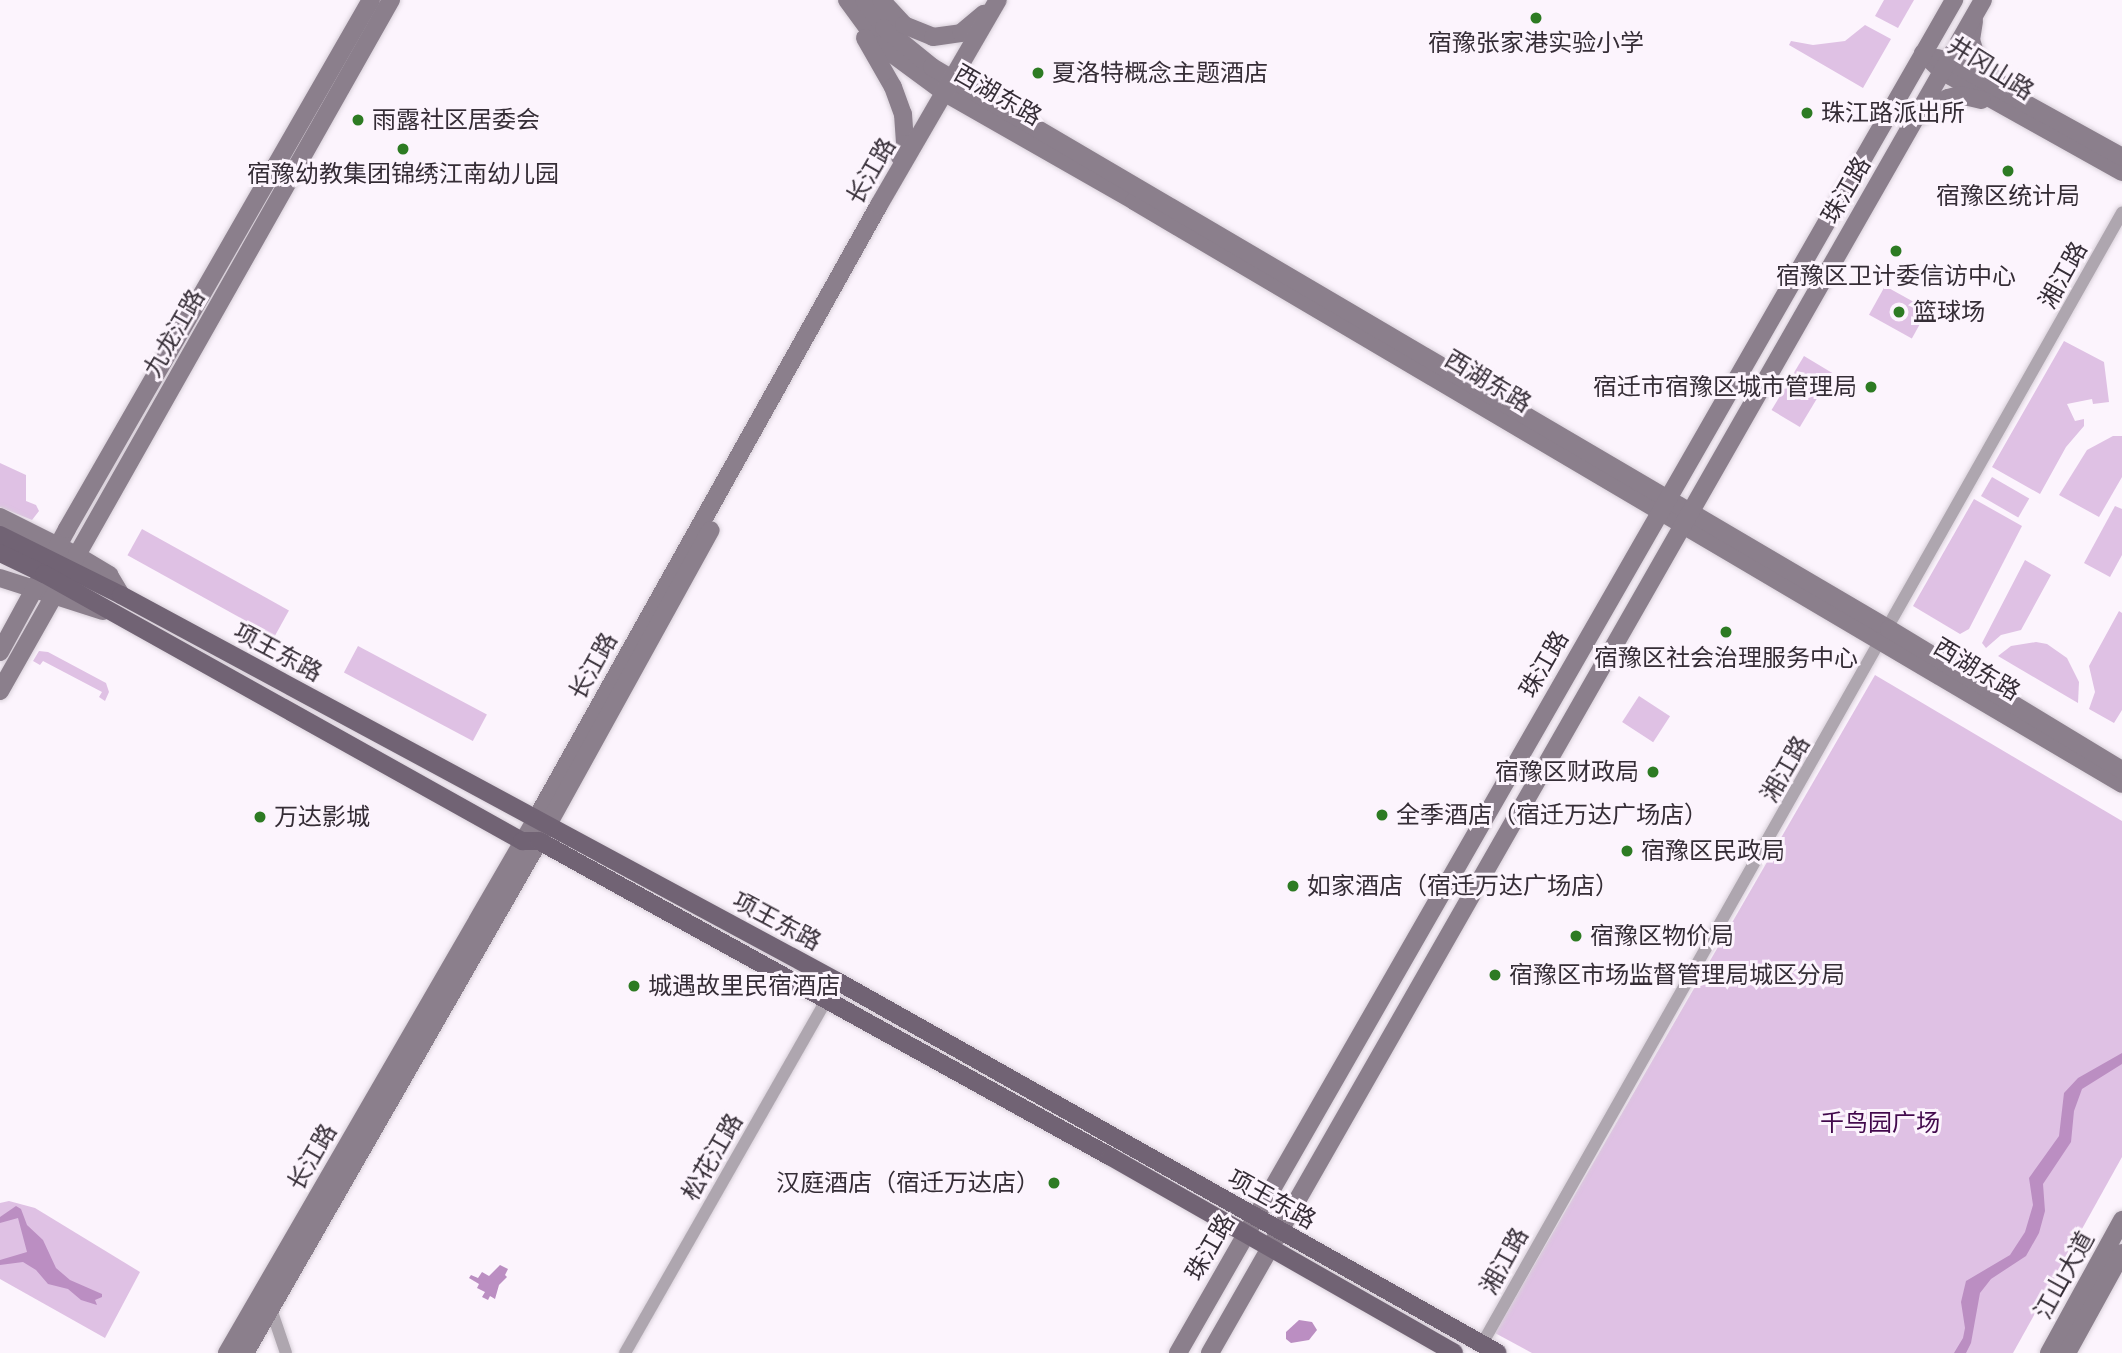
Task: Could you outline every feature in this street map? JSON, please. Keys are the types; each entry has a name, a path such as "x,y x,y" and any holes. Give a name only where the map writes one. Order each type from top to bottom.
{"main road":[{"path":"0,536 21,554"},
{"path":"0,553 21,554"},
{"name":"项王东路","path":"21,554 51,559 65,576 107,612 536,832 839,982 1498,1353"},
{"name":"项王东路","path":"65,576 121,595 828,1001 1454,1353"}],"street":[{"name":"九龙江路","path":"0,652 371,0"},
{"name":"九龙江路","path":"0,691 391,0"},
{"path":"845,0 893,87 903,114 905,144 886,193"},
{"name":"西湖东路","path":"845,0 880,45 1664,506 2122,769"},
{"name":"西湖东路","path":"864,0 901,44 954,89"},
{"path":"881,0 904,25 923,34 944,37 970,28 996,0"},
{"name":"长江路","path":"246,1353 954,89 996,0"},
{"name":"长江路","path":"227,1353 536,832 886,193 1010,0"},
{"name":"珠江路","path":"1178,1353 1954,0"},
{"path":"1979,6 1971,40 1982,66 2040,119"},
{"name":"珠江路","path":"1210,1353 1979,6"},
{"name":"井冈山路","path":"1923,53 2040,119 2122,172"},
{"path":"1908,132 1930,107 1960,95 2040,119"},
{"name":"井冈山路","path":"2040,119 2122,157"},
{"name":"湘江路","path":"1482,1344 1886,635 2122,213"},
{"path":"0,517 51,559"},
{"path":"0,578 35,590 65,576"},
{"name":"西湖东路","path":"1886,635 2122,784"},
{"name":"松花江路","path":"625,1353 839,982"},
{"name":"松花江路","path":"632,1353 828,1001"},
{"name":"江山大道","path":"2049,1353 2122,1220"},
{"name":"江山大道","path":"2067,1353 2122,1253"},
{"path":"271,1309 286,1353"}],"green space":[{"path":"1884,0 1914,0 1898,28 1875,16"},
{"path":"1865,25 1891,39 1863,88 1789,45 1791,41 1813,45 1845,41"},
{"name":"篮球场","path":"1885,286 1928,310 1912,339 1869,315"},
{"path":"2064,341 2104,362 2109,402 2093,404 2092,399 2067,404 2075,421 2084,419 2084,426 2066,447 2040,494 1992,467"},
{"path":"1804,356 1832,373 1800,427 1772,410"},
{"path":"2113,436 2122,436 2122,477 2099,517 2059,495 2087,450"},
{"path":"0,463 26,475 26,501 36,505 39,511 32,520 0,507"},
{"path":"1992,477 2029,498 2018,518 1981,496"},
{"path":"1974,499 2022,526 1969,629 1960,634 1913,606"},
{"path":"2115,506 2122,509 2122,555 2110,577 2084,563"},
{"path":"142,529 289,610 274,637 127,555"},
{"path":"2025,560 2051,575 2021,630 2001,635 1986,648 1982,643"},
{"path":"2119,611 2122,613 2122,710 2114,723 2089,709 2095,692 2089,666"},
{"path":"2036,642 2047,644 2067,658 2079,682 2078,703 1998,656 2011,646"},
{"path":"358,646 487,715 473,741 344,672"},
{"path":"39,651 48,652 106,683 109,692 105,701 99,697 102,692 43,661 40,665 33,661"},
{"name":"千鸟园广场","path":"1875,675 2122,821 2122,1157 2013,1353 1532,1353 1495,1333"},
{"path":"1639,696 1670,716 1653,742 1622,722"},
{"path":"9,1201 35,1208 140,1272 105,1338 0,1279 0,1203"}],"shaded area":[{"path":"2122,1053 2122,1064 2082,1089 2074,1111 2071,1142 2043,1184 2045,1211 2039,1233 2026,1256 1991,1279 1980,1293 1971,1343 1966,1353 1954,1353 1963,1338 1965,1328 1961,1302 1966,1281 2010,1255 2025,1232 2033,1205 2029,1178 2059,1136 2064,1093 2078,1078"},
{"path":"16,1206 21,1209 27,1225 43,1240 56,1268 70,1280 102,1294 102,1297 95,1300 97,1305 81,1300 68,1289 48,1284 36,1270 23,1262 0,1265 0,1260 27,1252 18,1218 0,1223 0,1217"},
{"path":"500,1265 508,1269 505,1275 507,1277 499,1285 495,1299 490,1296 488,1300 482,1297 485,1292 477,1288 479,1284 469,1278 471,1275 478,1278 482,1272 489,1276"},
{"path":"1299,1320 1312,1322 1317,1330 1309,1340 1291,1343 1286,1339 1286,1332"}],"place":[{"name":"宿豫张家港实验小学","path":"1536,18"},
{"name":"夏洛特概念主题酒店","path":"1038,73"},
{"name":"珠江路派出所","path":"1807,113"},
{"name":"雨露社区居委会","path":"358,120"},
{"name":"宿豫幼教集团锦绣江南幼儿园","path":"403,149"},
{"name":"宿豫区统计局","path":"2008,171"},
{"name":"宿豫区卫计委信访中心","path":"1896,251"},
{"name":"篮球场","path":"1899,312"},
{"name":"宿迁市宿豫区城市管理局","path":"1871,387"},
{"name":"宿豫区社会治理服务中心","path":"1726,632"},
{"name":"宿豫区财政局","path":"1653,772"},
{"name":"全季酒店（宿迁万达广场店）","path":"1382,815"},
{"name":"万达影城","path":"260,817"},
{"name":"宿豫区民政局","path":"1627,851"},
{"name":"如家酒店（宿迁万达广场店）","path":"1293,886"},
{"name":"宿豫区物价局","path":"1576,936"},
{"name":"宿豫区市场监督管理局城区分局","path":"1495,975"},
{"name":"城遇故里民宿酒店","path":"634,986"},
{"name":"汉庭酒店（宿迁万达店）","path":"1054,1183"}]}
